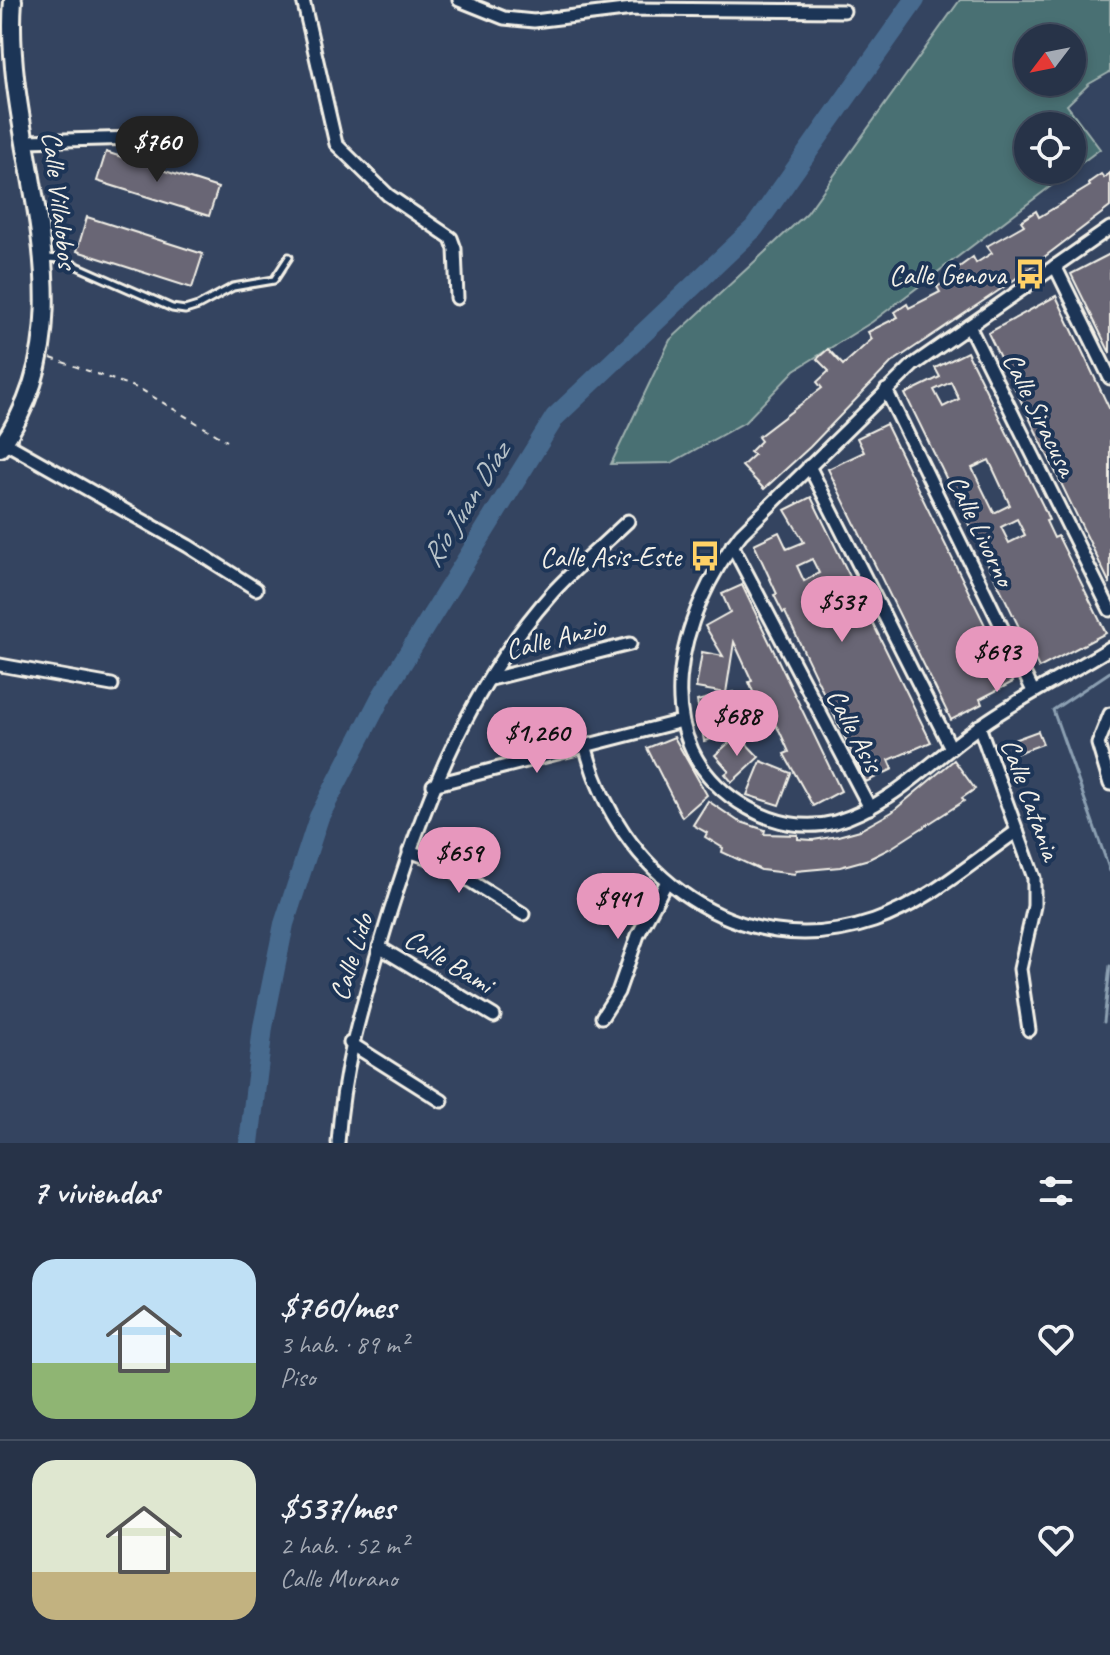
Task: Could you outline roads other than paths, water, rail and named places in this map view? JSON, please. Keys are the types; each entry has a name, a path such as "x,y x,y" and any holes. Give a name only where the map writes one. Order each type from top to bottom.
{"main road":[{"name":"Calle Villalobos","path":"2,445 18,415 38,353 45,297 45,258 12,42 13,0"}],"street":[{"path":"303,0 336,144 388,195 451,238 455,249 457,298"},
{"path":"459,0 504,18 534,21 633,9 844,11"},
{"path":"27,141 138,138"},
{"path":"1110,228 913,365 732,545 701,595 683,650 679,686 682,721 699,761 724,793 772,820 809,825 831,823 870,808 979,726 1033,691 1110,648"},
{"path":"1055,266 1110,378"},
{"name":"Calle Siracusa","path":"969,326 1110,610"},
{"name":"Calle Livorno","path":"886,390 1033,691"},
{"path":"2,445 188,546 256,589"},
{"path":"809,466 951,748"},
{"name":"Calle Lido","path":"338,1143 350,1043 409,851 433,785 491,679 551,594 628,521"},
{"name":"Calle Asis","path":"732,545 870,808"},
{"name":"Calle Anzio","path":"491,679 630,644"},
{"path":"0,665 112,685"},
{"path":"1110,715 1101,730 1098,752 1110,784"},
{"path":"433,785 682,721"},
{"name":"Calle Catania","path":"979,726 1030,864 1035,892 1020,969 1029,1030"},
{"path":"585,744 592,773 610,812 632,845 666,883 694,901 746,924 794,933 843,929 886,916 924,897 1017,831"},
{"path":"409,851 440,862 523,914"},
{"path":"602,1017 618,992 638,935 666,883"},
{"name":"Calle Bami","path":"379,947 494,1016"},
{"path":"350,1043 442,1101"}],"lane":[{"path":"45,258 61,259 172,308 185,310 233,287 274,280 289,257"}],"waterway":[{"name":"Río Juan Díaz","path":"249,1143 263,1027 284,924 319,817 380,699 555,417 754,228 915,0"},
{"path":"1110,672 1053,710 1110,871"},
{"path":"1104,1022 1110,966"}],"place":[{"name":"Calle Genova","path":"1030,274"},
{"name":"Calle Asis-Este","path":"705,556"}]}
